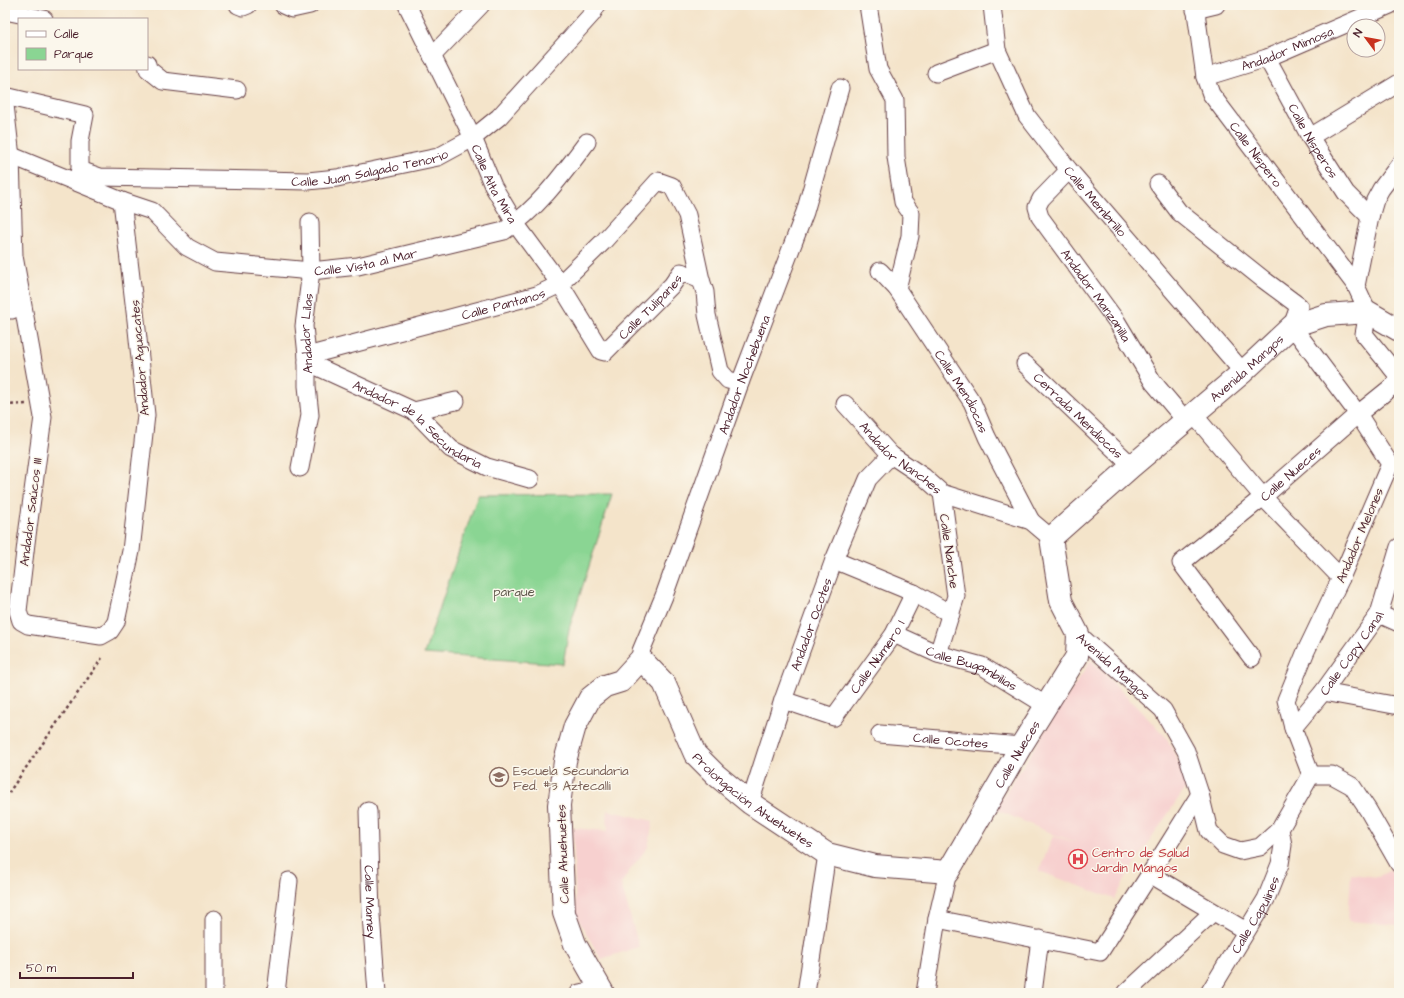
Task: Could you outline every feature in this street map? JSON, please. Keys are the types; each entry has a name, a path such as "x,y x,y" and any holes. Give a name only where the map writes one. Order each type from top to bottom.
{"main road":[{"name":"Avenida Mangos","path":"1078,634 1061,601 1051,538 1132,466 1243,372 1292,326 1326,315 1368,312"},
{"path":"1368,312 1399,330"},
{"name":"Calle Nueces","path":"948,872 1021,746 1077,656 1078,634"},
{"name":"Calle Ahuehuetes","path":"603,991 575,944 564,913 559,805 564,761 574,726 590,698 605,686 621,680 641,659"},
{"name":"Prolongación Ahuehuetes","path":"641,659 664,683 695,754 716,776 750,803 827,854 875,866 948,872"}],"street":[{"path":"238,5 243,7 248,5"},
{"path":"283,5 292,9 310,5"},
{"name":"Calle Alta Mira","path":"407,5 473,138 493,186 515,223 560,284 601,351"},
{"path":"432,56 481,5"},
{"name":"Calle Juan Salgado Tenorio","path":"78,176 308,180 337,178 438,157 473,138 499,117 592,14 596,5"},
{"path":"868,5 878,69 895,100 896,157 903,202 911,213 910,236 897,289"},
{"name":"Calle Membrillo","path":"992,5 997,50 1027,116 1069,170 1243,372"},
{"path":"1195,8 1216,5"},
{"name":"Andador Mimosa","path":"1205,77 1267,58 1390,5"},
{"name":"Calle Níspero","path":"1195,8 1205,77 1211,94 1356,286 1368,312"},
{"path":"5,11 39,18"},
{"path":"936,73 997,50"},
{"name":"Calle Nísperos","path":"1267,58 1310,137 1346,193 1370,217"},
{"path":"148,69 163,82 237,90"},
{"path":"1310,137 1399,83"},
{"name":"Andador Nochebuena","path":"641,659 641,651 664,596 740,382 805,212 840,88"},
{"path":"5,96 85,115 80,141 78,176"},
{"name":"Andador Saúcos III","path":"5,105 8,155 10,262 43,417 18,611 21,621"},
{"name":"Calle Vista al Mar","path":"122,201 152,211 187,247 215,262 311,271 365,264 504,231 515,223 555,184 587,142"},
{"path":"8,155 78,176 122,201"},
{"path":"1356,286 1370,217 1375,200 1381,189 1399,165"},
{"name":"Andador Manzanilla","path":"1069,170 1040,199 1036,207 1040,217 1117,322 1153,382 1190,418 1341,578"},
{"name":"Calle Pantanos","path":"307,359 537,295 560,284 603,242 658,180 672,186 687,215 701,280"},
{"path":"1158,184 1179,212 1299,306 1292,326"},
{"name":"Andador Aguacates","path":"21,621 28,625 101,636 110,631 116,622 131,551 146,415 122,201"},
{"name":"Andador Lilas","path":"300,468 310,415 304,326 311,271 310,222"},
{"name":"Calle Mendiocas","path":"880,271 897,289 972,402 987,437 1031,521"},
{"name":"Calle Tulipanes","path":"601,351 605,352 672,285 681,272 701,280"},
{"path":"5,279 12,310 5,310"},
{"path":"701,280 706,292 707,316 720,371 728,380 740,382"},
{"path":"1368,312 1364,334 1399,377"},
{"name":"Andador Melones","path":"1292,326 1358,414 1390,464 1341,578 1306,651 1286,700 1293,728 1311,775"},
{"name":"Andador de la Secundaria","path":"307,359 414,411 451,449 486,467 530,479"},
{"name":"Cerrada Mendiocas","path":"1025,364 1132,466"},
{"name":"Calle Nueces","path":"1252,658 1181,563 1263,497 1358,414 1399,381"},
{"path":"414,411 456,401"},
{"name":"Andador Nanches","path":"845,404 891,455 924,476 942,493 1031,521 1051,538"},
{"name":"Andador Ocotes","path":"750,803 783,700 834,560 868,479 891,455"},
{"name":"Calle Nanche","path":"938,654 956,596 942,493"},
{"name":"Calle Copy Canal","path":"1293,728 1323,692 1379,614 1399,547"},
{"path":"834,560 914,593 951,614"},
{"name":"Calle Número 1","path":"783,700 834,717 894,634 914,593"},
{"path":"1379,614 1399,623"},
{"name":"Calle Bugambilias","path":"894,634 938,654 982,666 1046,706"},
{"name":"Avenida Mangos","path":"1078,634 1163,710 1186,751 1200,794 1209,831 1223,845 1240,851 1260,847 1280,829 1311,775"},
{"path":"1323,692 1399,706"},
{"name":"Calle Ocotes","path":"880,734 1021,746"},
{"path":"1311,775 1332,775 1352,786 1368,810 1399,864"},
{"path":"937,919 1100,952 1200,794"},
{"name":"Calle Mamey","path":"368,811 370,915 376,993"},
{"name":"Calle Capulines","path":"1209,993 1266,899 1280,864 1283,844 1280,829"},
{"path":"806,993 827,854"},
{"path":"925,993 937,919 948,872"},
{"path":"1150,874 1246,931"},
{"path":"276,993 289,882"},
{"path":"1126,993 1213,912"},
{"path":"214,919 214,993"},
{"path":"1033,993 1040,939"},
{"path":"579,993 603,991"}],"path":[{"path":"5,405 40,404"},
{"path":"5,798 102,658"}],"shaded area":[{"path":"1091,660 1167,738 1188,784 1131,869 1098,850 1130,870 1115,899 1039,871 1053,836 1079,843 1055,835 995,809"},
{"path":"607,810 653,821 648,847 621,884 639,947 601,959 576,915 573,828 608,831"},
{"path":"1390,870 1399,886 1399,925 1348,921 1351,874 1378,877"}],"green space":[{"name":"parque","path":"612,494 569,629 563,664 424,654 478,495"}],"place":[{"name":"Escuela Secundaria Fed. #3 Aztecalli","path":"499,777"},
{"name":"Centro de Salud Jardin Mangos","path":"1078,859"}]}
